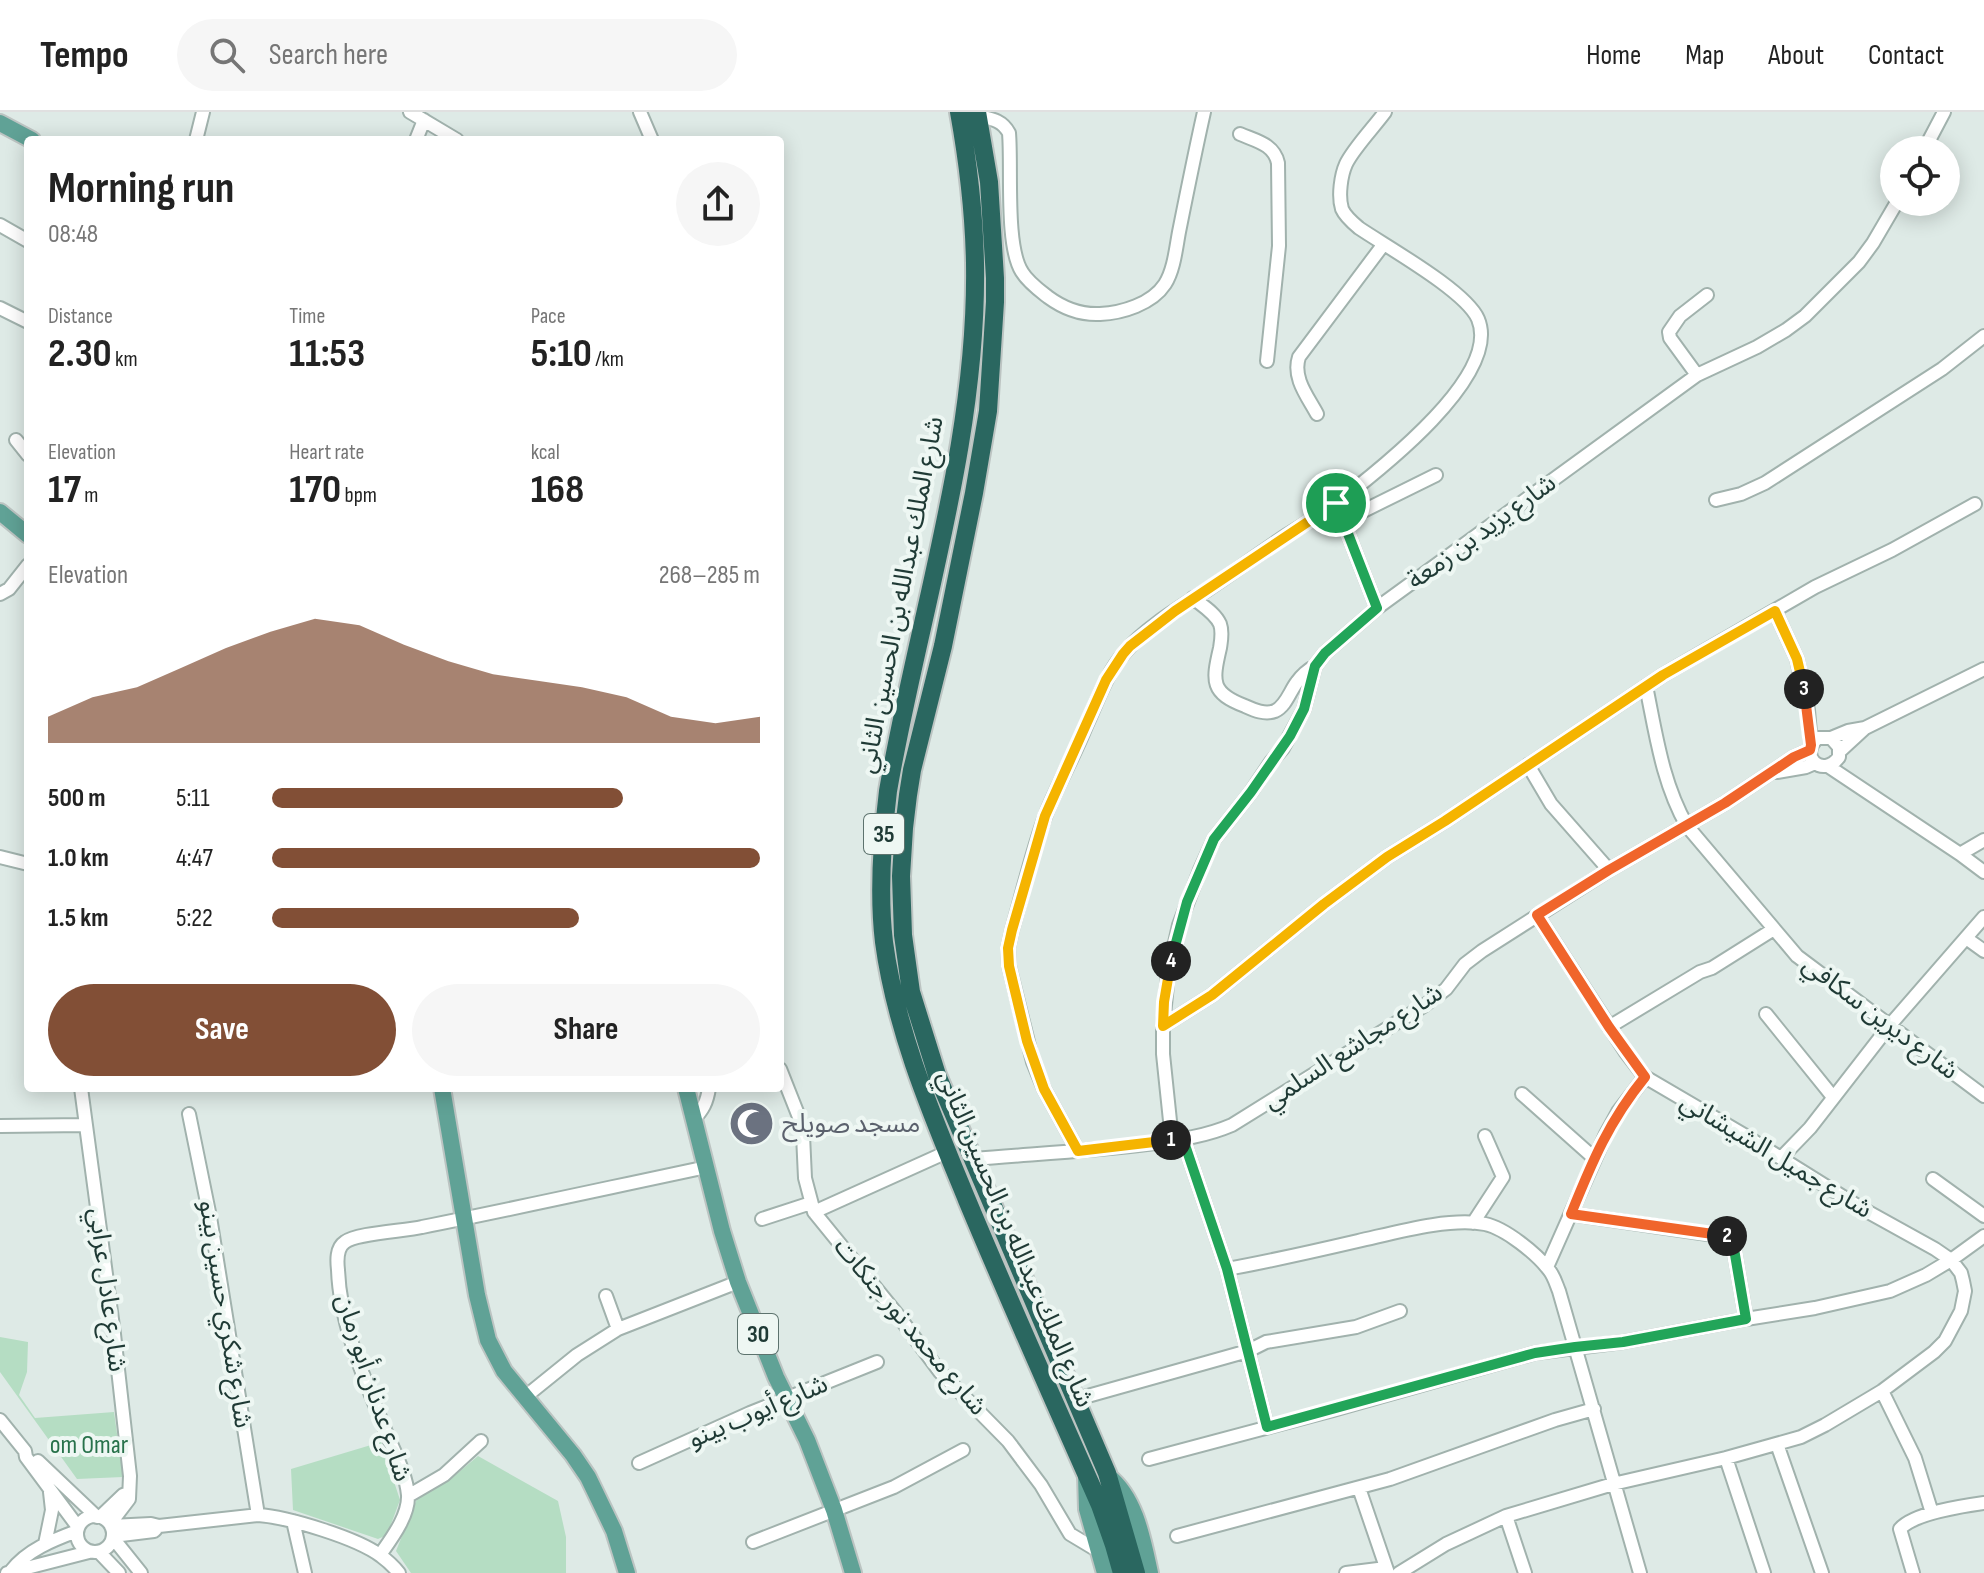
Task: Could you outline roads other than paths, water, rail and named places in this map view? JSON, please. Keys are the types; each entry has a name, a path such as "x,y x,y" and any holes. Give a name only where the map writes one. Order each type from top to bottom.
{"highway":[{"name":"شارع الملك عبدالله بن الحسين الثاني","path":"959,112 970,173 975,249 970,364 959,451 888,791 884,821 882,924 899,1015 916,1071 993,1262 1107,1522 1122,1573"},
{"name":"شارع الملك عبدالله بن الحسين الثاني","path":"978,114 989,182 995,278 988,411 947,630 912,770 901,876 903,935 911,992 937,1075 1108,1476 1136,1573"}],"main road":[{"path":"0,123 24,136"},
{"path":"0,512 24,532"},
{"path":"443,1092 488,1340 504,1371 588,1477 614,1531 627,1573"},
{"name":"30","path":"687,1092 738,1282 776,1377 807,1440 834,1510 853,1573"},
{"path":"1086,1473 1087,1509 1105,1573"},
{"path":"1108,1476 1126,1496 1150,1573"}],"street":[{"path":"197,136 203,112"},
{"path":"410,112 450,136"},
{"path":"640,112 650,136"},
{"path":"978,114 999,121 1009,133 1013,244 1021,271 1056,302 1092,314 1110,313 1136,305 1158,292 1167,282 1204,112"},
{"path":"1078,1151 1033,1062 1009,966 1009,939 1045,816 1106,680 1130,646 1193,598 1336,503 1402,450 1459,390 1477,359 1481,328 1472,309 1429,273 1350,220 1342,209 1346,163 1385,112"},
{"path":"1931,136 1944,112"},
{"path":"418,136 424,120"},
{"path":"1240,134 1270,147 1278,163 1279,246 1267,361"},
{"name":"شارع يزيد بن زمعة","path":"1193,598 1219,621 1221,644 1216,661 1215,684 1218,691 1255,710 1269,712 1278,709 1298,680 1377,608 1697,375 1757,347 1805,316 1859,262 1889,216"},
{"path":"0,225 24,239"},
{"path":"1317,414 1297,376 1299,357 1383,245"},
{"path":"1697,375 1670,338 1669,332 1680,316 1707,295"},
{"path":"0,308 24,320"},
{"path":"1716,500 1741,494 1765,483 1942,369 1984,336"},
{"path":"16,440 24,450"},
{"path":"1343,521 1436,475"},
{"path":"1336,503 1377,608"},
{"path":"1163,1026 1212,995 1387,857 1646,686 1815,587 1931,530 1975,504"},
{"path":"0,594 24,570"},
{"path":"1775,611 1797,659 1816,756 1984,872"},
{"path":"1267,1427 1227,1269 1177,1140 1163,1054 1164,1002 1174,945 1200,870 1214,839 1290,736 1304,709 1315,666"},
{"path":"1816,756 1818,738 1830,738 1865,728 1984,669"},
{"name":"شارع ديرين سكافي","path":"1646,686 1667,781 1687,826 1788,947 1808,966 1984,1096"},
{"path":"1808,710 1837,744 1855,785"},
{"path":"1816,756 1834,763 1865,728"},
{"name":"شارع مجاشع السلمي","path":"974,1159 1177,1140 1212,1133 1245,1118 1425,1005 1446,989 1465,964 1537,915 1687,826 1794,757 1816,756"},
{"path":"1528,765 1556,811 1609,870"},
{"path":"1960,854 1984,840"},
{"path":"0,857 24,863"},
{"name":"شارع جميل الشيشاني","path":"1537,915 1645,1077 1951,1260"},
{"path":"1781,1158 1810,1128 1890,1025 1984,917"},
{"path":"1609,1027 1774,929"},
{"path":"1966,938 1984,951"},
{"path":"1766,1014 1833,1097"},
{"path":"1547,1267 1594,1158 1618,1112 1645,1077"},
{"name":"شارع محمد نور جنكات","path":"784,1079 799,1117 805,1178 813,1208 940,1372 1008,1441 1041,1485 1070,1534 1100,1552"},
{"name":"شارع عادل عرابي","path":"81,1092 130,1471 128,1493 123,1495 107,1526"},
{"path":"693,1120 702,1112 708,1092"},
{"path":"1522,1094 1594,1158"},
{"name":"شارع شكري حسين بينو","path":"189,1114 210,1217 258,1515"},
{"path":"0,1126 85,1125"},
{"path":"1473,1223 1503,1177 1485,1136"},
{"path":"762,1219 813,1208 947,1152"},
{"path":"464,1218 707,1167"},
{"path":"1933,1179 1984,1216"},
{"path":"1571,1214 1728,1237 1733,1243 1746,1319"},
{"name":"شارع عدنان أبو رمان","path":"380,1555 398,1528 408,1496 400,1466 351,1336 338,1279 339,1250 346,1240 357,1237 464,1218"},
{"path":"1227,1269 1426,1227 1473,1223 1495,1227 1525,1248 1547,1267 1559,1291 1640,1573"},
{"path":"1149,1459 1535,1353 1623,1342 1815,1308 1890,1291 1926,1275 1984,1236"},
{"path":"1399,1573 1446,1544 1506,1516 1613,1484 1777,1444 1825,1425 1882,1391 1945,1341 1961,1311 1965,1291 1961,1273 1951,1260"},
{"path":"525,1397 577,1355 618,1329 738,1282"},
{"path":"606,1296 618,1329"},
{"path":"1077,1399 1248,1351 1266,1342 1356,1327 1400,1311"},
{"name":"شارع أيوب بينو","path":"639,1463 750,1413 877,1362"},
{"path":"1882,1391 1915,1458 1932,1513"},
{"path":"1177,1536 1359,1488 1594,1409"},
{"path":"0,1420 25,1451 107,1526 141,1573"},
{"path":"408,1496 444,1475 481,1441"},
{"path":"1777,1444 1822,1573"},
{"path":"753,1542 894,1487 963,1450"},
{"path":"25,1451 26,1457 78,1529 79,1543 119,1573"},
{"path":"1726,1458 1764,1573"},
{"path":"45,1544 53,1502 49,1485"},
{"path":"1346,1573 1387,1571 1359,1488"},
{"path":"1913,1573 1900,1529 1905,1523 1932,1513 1984,1503"},
{"path":"9,1572 45,1544 78,1529 84,1520 154,1531 159,1526 258,1515 293,1521 364,1546 380,1555 399,1573"},
{"path":"1506,1516 1525,1573"},
{"path":"293,1521 305,1573"},
{"path":"9,1572 108,1547 107,1526"}],"place":[{"name":"مسجد صويلح","path":"751,1124"}],"park label":[{"name":"om Omar","path":"89,1445"}]}
